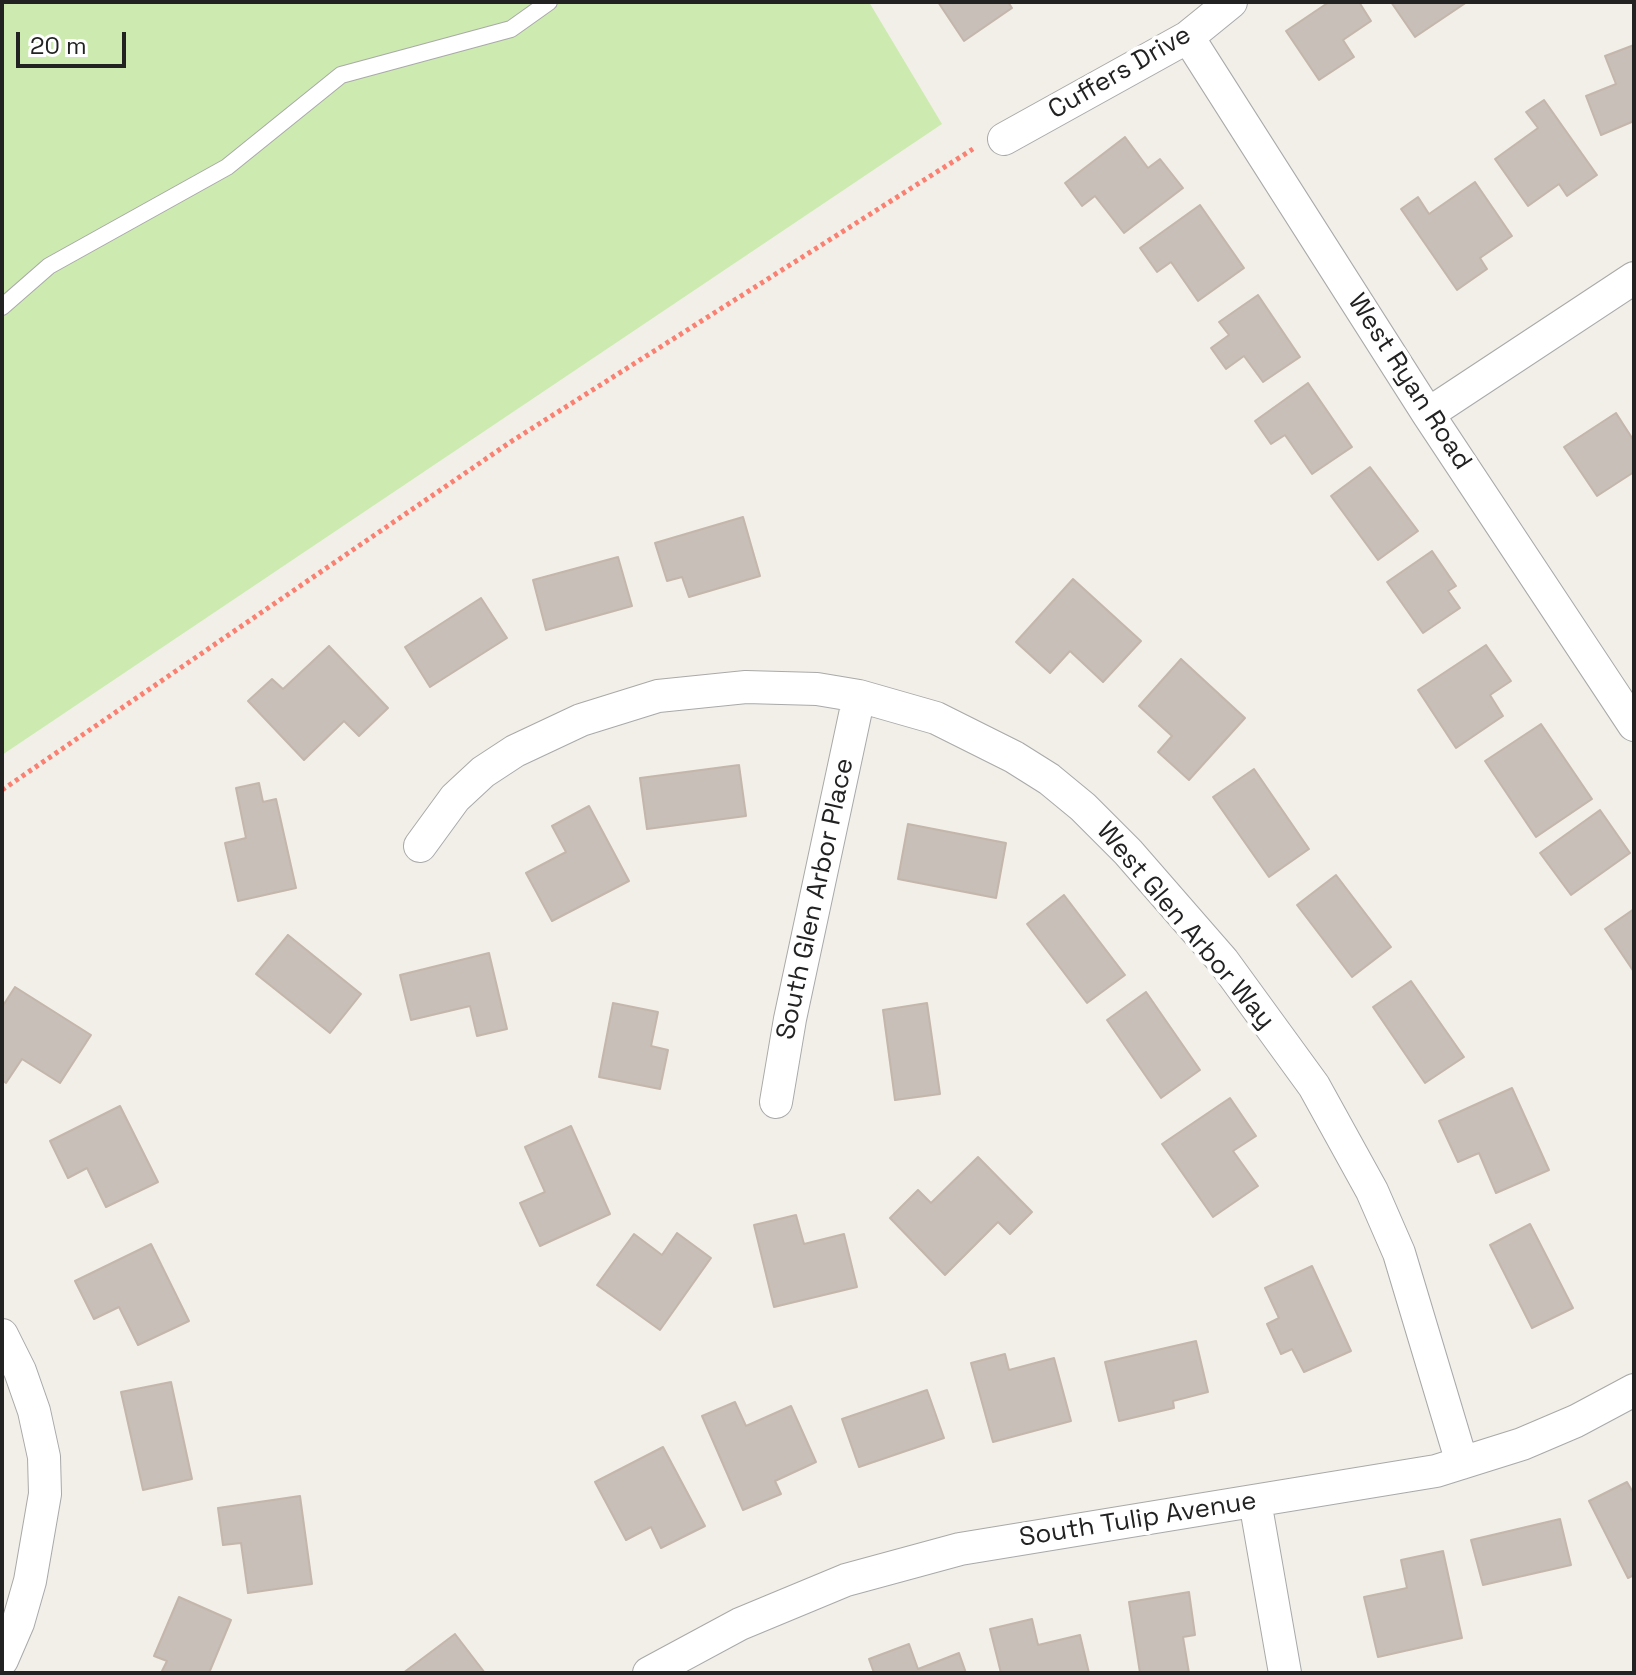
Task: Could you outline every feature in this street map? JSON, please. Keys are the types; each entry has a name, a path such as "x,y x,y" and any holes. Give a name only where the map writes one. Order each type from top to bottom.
{"street":[{"name":"Cuffers Drive","path":"1004,139 1188,37 1231,2"},
{"name":"West Ryan Road","path":"1188,37 1428,414 1634,725"},
{"path":"1428,414 1634,278"},
{"name":"West Glen Arbor Way","path":"420,846 455,798 483,772 546,734 614,708 658,696 746,687 817,689 859,696 936,718 1014,757 1049,779 1083,807 1128,852 1223,961 1314,1086 1372,1191 1399,1253 1462,1463"},
{"name":"South Glen Arbor Place","path":"776,1102 790,1019 859,696"},
{"path":"2,1335 20,1371 34,1411 44,1457 45,1494 30,1581 18,1623 2,1660"},
{"name":"South Tulip Avenue","path":"649,1673 682,1653 766,1612 846,1580 960,1549 1436,1471 1522,1444 1576,1421 1634,1390"},
{"path":"1255,1501 1285,1673"}],"lane":[{"path":"2,307 49,266 227,167 341,75 511,29 549,2"}],"path":[{"path":"2,790 603,381 973,149 1004,139"}],"green space":[{"path":"2,2 869,2 942,124 2,755"}],"building":[{"path":"938,2 1008,2 1012,8 964,41"},
{"path":"1329,2 1359,2 1371,21 1343,40 1354,57 1319,80 1286,31"},
{"path":"1391,2 1467,2 1415,37"},
{"path":"1634,45 1634,121 1601,135 1586,96 1616,84 1605,56"},
{"path":"1544,100 1597,175 1567,196 1559,184 1528,206 1495,159 1538,128 1526,112"},
{"path":"1125,137 1148,168 1160,159 1183,188 1124,233 1095,196 1082,206 1065,183"},
{"path":"1475,182 1512,236 1480,258 1487,269 1457,290 1401,209 1418,197 1429,214"},
{"path":"1200,205 1244,268 1198,301 1171,262 1157,272 1140,248"},
{"path":"1258,295 1300,357 1263,382 1244,356 1226,369 1211,348 1229,335 1219,322"},
{"path":"1308,383 1352,447 1312,474 1285,435 1271,444 1255,421"},
{"path":"1616,413 1634,441 1634,472 1597,496 1564,447"},
{"path":"1370,467 1418,531 1378,560 1331,496"},
{"path":"743,517 760,576 689,597 682,577 667,581 655,543"},
{"path":"1432,551 1456,586 1448,591 1460,608 1423,633 1387,582"},
{"path":"618,557 632,606 546,630 533,580"},
{"path":"1073,579 1141,641 1103,682 1070,651 1050,673 1016,642"},
{"path":"481,598 507,638 430,687 405,647"},
{"path":"1486,645 1511,681 1490,695 1503,716 1456,748 1418,690"},
{"path":"329,646 388,708 359,736 344,721 304,760 248,701 272,679 283,689"},
{"path":"1181,659 1245,718 1189,780 1158,752 1172,736 1139,706"},
{"path":"1541,724 1592,799 1536,837 1485,761"},
{"path":"739,765 746,816 647,829 640,778"},
{"path":"1254,769 1309,849 1269,877 1213,797"},
{"path":"259,783 263,802 276,799 296,888 238,901 225,843 246,838 236,788"},
{"path":"589,806 629,881 552,921 526,873 566,852 552,826"},
{"path":"1600,810 1630,853 1571,895 1540,853"},
{"path":"908,824 1006,843 996,898 898,879"},
{"path":"1336,875 1391,947 1352,977 1297,905"},
{"path":"1064,895 1125,975 1087,1003 1027,924"},
{"path":"1634,909 1634,972 1605,929"},
{"path":"288,935 361,994 330,1033 256,974"},
{"path":"489,953 507,1029 477,1036 470,1006 411,1020 400,975"},
{"path":"1411,981 1464,1057 1425,1083 1373,1007"},
{"path":"15,987 91,1035 60,1083 22,1059 6,1083 2,1080 2,1007"},
{"path":"1146,992 1200,1070 1161,1098 1107,1020"},
{"path":"613,1003 658,1012 651,1046 668,1050 660,1089 599,1077"},
{"path":"927,1003 940,1094 895,1100 883,1010"},
{"path":"1512,1088 1549,1170 1496,1193 1479,1153 1458,1162 1439,1121"},
{"path":"1230,1098 1256,1136 1233,1151 1258,1186 1213,1217 1162,1144"},
{"path":"120,1106 158,1182 106,1207 87,1168 68,1178 50,1141"},
{"path":"571,1126 610,1214 540,1246 520,1203 545,1192 525,1147"},
{"path":"978,1157 1032,1212 1010,1234 998,1222 945,1275 890,1218 918,1190 931,1203"},
{"path":"796,1215 804,1244 844,1234 857,1287 774,1307 754,1225"},
{"path":"1530,1224 1573,1308 1532,1328 1490,1245"},
{"path":"677,1233 711,1258 660,1330 597,1285 634,1234 662,1255"},
{"path":"151,1244 189,1321 138,1345 119,1307 94,1319 75,1281"},
{"path":"1312,1266 1351,1351 1304,1372 1292,1349 1281,1354 1267,1324 1279,1318 1265,1288"},
{"path":"1196,1341 1208,1392 1173,1401 1174,1408 1119,1421 1105,1362"},
{"path":"1005,1354 1009,1370 1054,1358 1071,1421 993,1442 971,1363"},
{"path":"171,1382 192,1479 143,1490 121,1392"},
{"path":"927,1390 944,1438 859,1467 842,1419"},
{"path":"735,1402 746,1426 791,1406 816,1462 775,1481 781,1494 743,1510 702,1416"},
{"path":"663,1447 705,1526 661,1548 651,1527 626,1540 595,1482"},
{"path":"1627,1482 1634,1494 1634,1575 1628,1578 1589,1501"},
{"path":"300,1496 312,1584 248,1593 241,1543 223,1545 218,1508"},
{"path":"1560,1519 1571,1565 1483,1585 1471,1540"},
{"path":"1443,1551 1462,1638 1378,1657 1364,1597 1407,1588 1401,1560"},
{"path":"1189,1592 1195,1635 1183,1637 1189,1673 1140,1673 1129,1602"},
{"path":"179,1597 231,1620 209,1673 161,1673 167,1661 154,1656"},
{"path":"1032,1619 1038,1645 1080,1635 1089,1673 1001,1673 990,1629"},
{"path":"455,1634 485,1673 403,1673"},
{"path":"909,1644 918,1669 959,1653 966,1673 874,1673 869,1659"}]}
